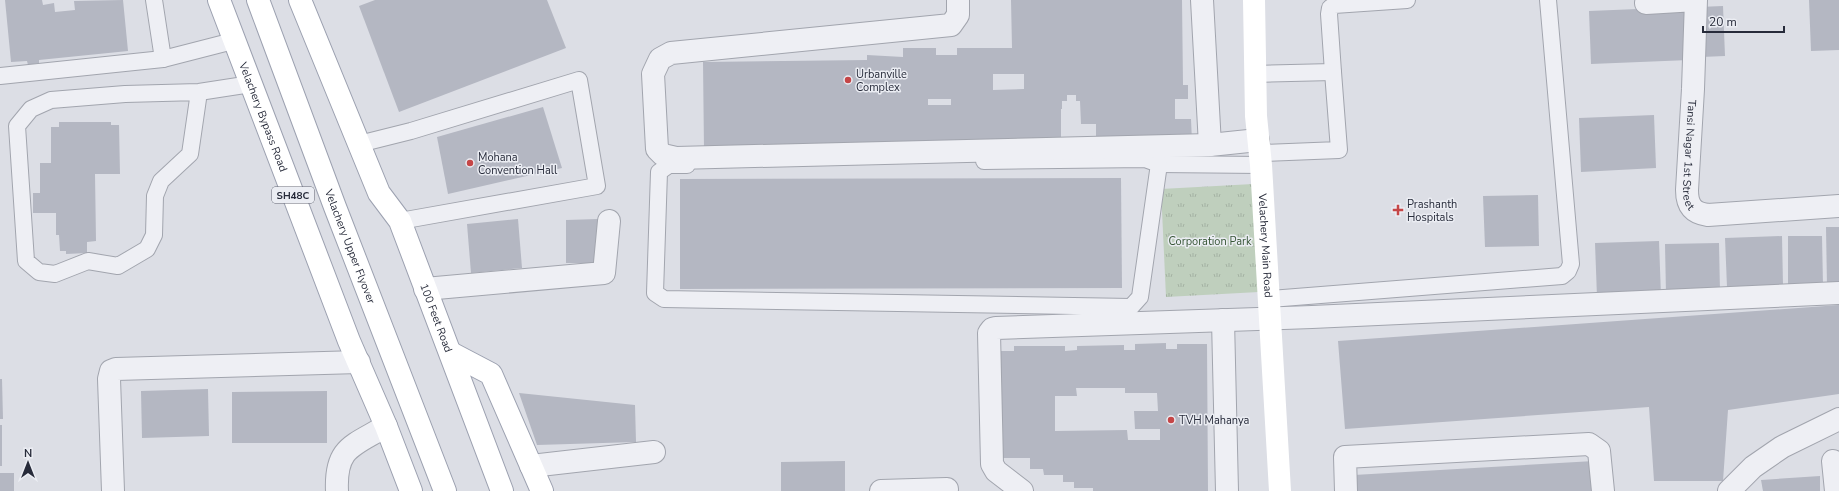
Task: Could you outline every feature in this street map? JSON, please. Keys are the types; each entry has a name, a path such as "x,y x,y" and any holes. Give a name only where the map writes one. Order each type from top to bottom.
{"main road":[{"name":"Velachery Bypass Road","path":"219,0 349,341 386,426"},
{"name":"Velachery Upper Flyover","path":"258,0 335,207 445,491"},
{"path":"300,0 360,144"},
{"name":"Velachery Main Road","path":"1254,0 1255,74 1280,491"},
{"name":"100 Feet Road","path":"360,144 379,193 400,221 451,353 491,374 542,491"},
{"path":"451,353 502,491"},
{"name":"SH48C","path":"386,426 411,491"}],"street":[{"path":"958,0 958,15 951,25 671,53 660,59 654,74 657,150 663,155 676,158 1210,144 1260,153"},
{"path":"1202,0 1210,144"},
{"name":"Tansi Nagar 1st Street","path":"1646,3 1696,0 1693,89 1687,190 1687,199 1691,207 1698,214 1708,215 1839,206"},
{"path":"425,289 604,273 609,221"},
{"path":"1022,491 996,471 992,464 989,333 992,329 1223,320 1270,308 1839,293"},
{"path":"1223,320 1227,491"},
{"path":"113,491 109,379 112,371 124,369 359,362"},
{"path":"1729,491 1753,467 1782,447 1839,418"},
{"path":"337,491 336,477 340,458 348,450 386,426"},
{"path":"1346,491 1345,457 1589,444 1599,451 1603,491"},
{"path":"532,466 654,452"},
{"path":"1834,460 1836,491"},
{"path":"881,491 947,489"}],"lane":[{"path":"154,0 163,59"},
{"path":"1159,164 1140,297 1130,307 664,299 655,293 659,172 668,165 1145,159 1159,164 1260,153 1339,150 1329,14 1330,8 1334,5 1406,0"},
{"path":"1270,308 1562,276 1568,271 1571,264 1548,0"},
{"path":"0,76 163,59 234,41"},
{"path":"1255,74 1333,72"},
{"path":"360,144 411,132 579,80 597,186 400,221"},
{"path":"199,92 190,154 161,181 155,196 154,235 147,249 118,266 88,261 55,274 39,272 26,261 17,126 31,109 51,100 125,94 199,92 251,84"}],"green space":[{"name":"Corporation Park","path":"1253,184 1259,292 1166,297 1161,189"}],"building":[{"path":"5,0 42,0 43,5 54,3 55,12 75,10 74,1 123,0 128,51 39,60 39,63 28,65 27,61 11,62"},
{"path":"375,0 547,0 566,48 399,112 359,6"},
{"name":"Urbanville Complex","path":"1011,0 1182,0 1183,85 1188,85 1188,99 1175,99 1175,119 1191,119 1192,142 1110,142 1110,136 1096,136 1096,124 1081,124 1080,101 1076,101 1076,95 1067,95 1067,101 1062,101 1061,109 1061,147 704,150 703,62 867,60 867,55 903,57 903,48 936,48 936,55 957,55 957,48 1012,48","holes":["993,74 1024,74 1024,89 993,90","928,99 951,99 951,105 928,105"]},
{"path":"1809,0 1839,0 1839,50 1811,51"},
{"path":"1723,6 1725,56 1701,57 1699,7"},
{"path":"1687,7 1689,60 1591,64 1589,11"},
{"path":"543,107 562,168 448,194 437,137"},
{"path":"1654,115 1656,168 1581,172 1579,118"},
{"path":"59,122 111,122 111,125 119,125 120,174 95,174 96,241 87,242 87,253 66,254 66,251 60,251 59,235 56,235 56,213 33,213 33,193 40,193 40,163 51,163 51,127 59,127"},
{"path":"1121,178 1122,288 680,289 680,179"},
{"path":"1538,195 1539,246 1485,247 1483,196"},
{"path":"518,219 522,268 471,273 467,224"},
{"path":"598,219 599,263 566,263 566,220"},
{"path":"1826,227 1839,227 1839,286 1827,286"},
{"path":"1782,236 1783,286 1727,287 1725,238"},
{"path":"1788,236 1822,236 1823,286 1788,287"},
{"path":"1659,241 1661,296 1597,297 1595,243"},
{"path":"1719,243 1720,292 1666,294 1665,244"},
{"path":"1839,305 1839,394 1728,410 1723,481 1654,481 1649,407 1345,429 1338,341"},
{"name":"TVH Mahanya","path":"1166,343 1166,349 1177,349 1177,344 1207,344 1208,491 1093,491 1093,488 1074,488 1074,482 1063,482 1063,475 1044,475 1043,469 1030,469 1030,458 1000,458 999,351 1014,351 1014,346 1065,346 1065,351 1077,350 1077,346 1124,345 1124,350 1135,350 1135,344","holes":["1076,388 1125,388 1125,393 1157,393 1158,411 1134,411 1135,429 1160,429 1160,440 1128,440 1127,430 1055,431 1055,396 1077,396"]},
{"path":"0,379 2,379 3,419 0,419"},
{"path":"208,389 209,436 142,438 141,391"},
{"path":"327,391 327,443 232,443 232,392"},
{"path":"519,393 635,405 636,442 537,445"},
{"path":"0,425 2,425 2,466 0,466"},
{"path":"845,461 845,491 781,491 781,462"},
{"path":"1594,461 1596,491 1355,491 1354,475"},
{"path":"0,473 14,473 14,491 0,491"},
{"path":"1820,476 1820,491 1763,491 1761,480"}],"place":[{"name":"Urbanville Complex","path":"848,80"},
{"name":"Mohana Convention Hall","path":"470,163"},
{"name":"Prashanth Hospitals","path":"1398,210"},
{"name":"TVH Mahanya","path":"1171,420"}]}
